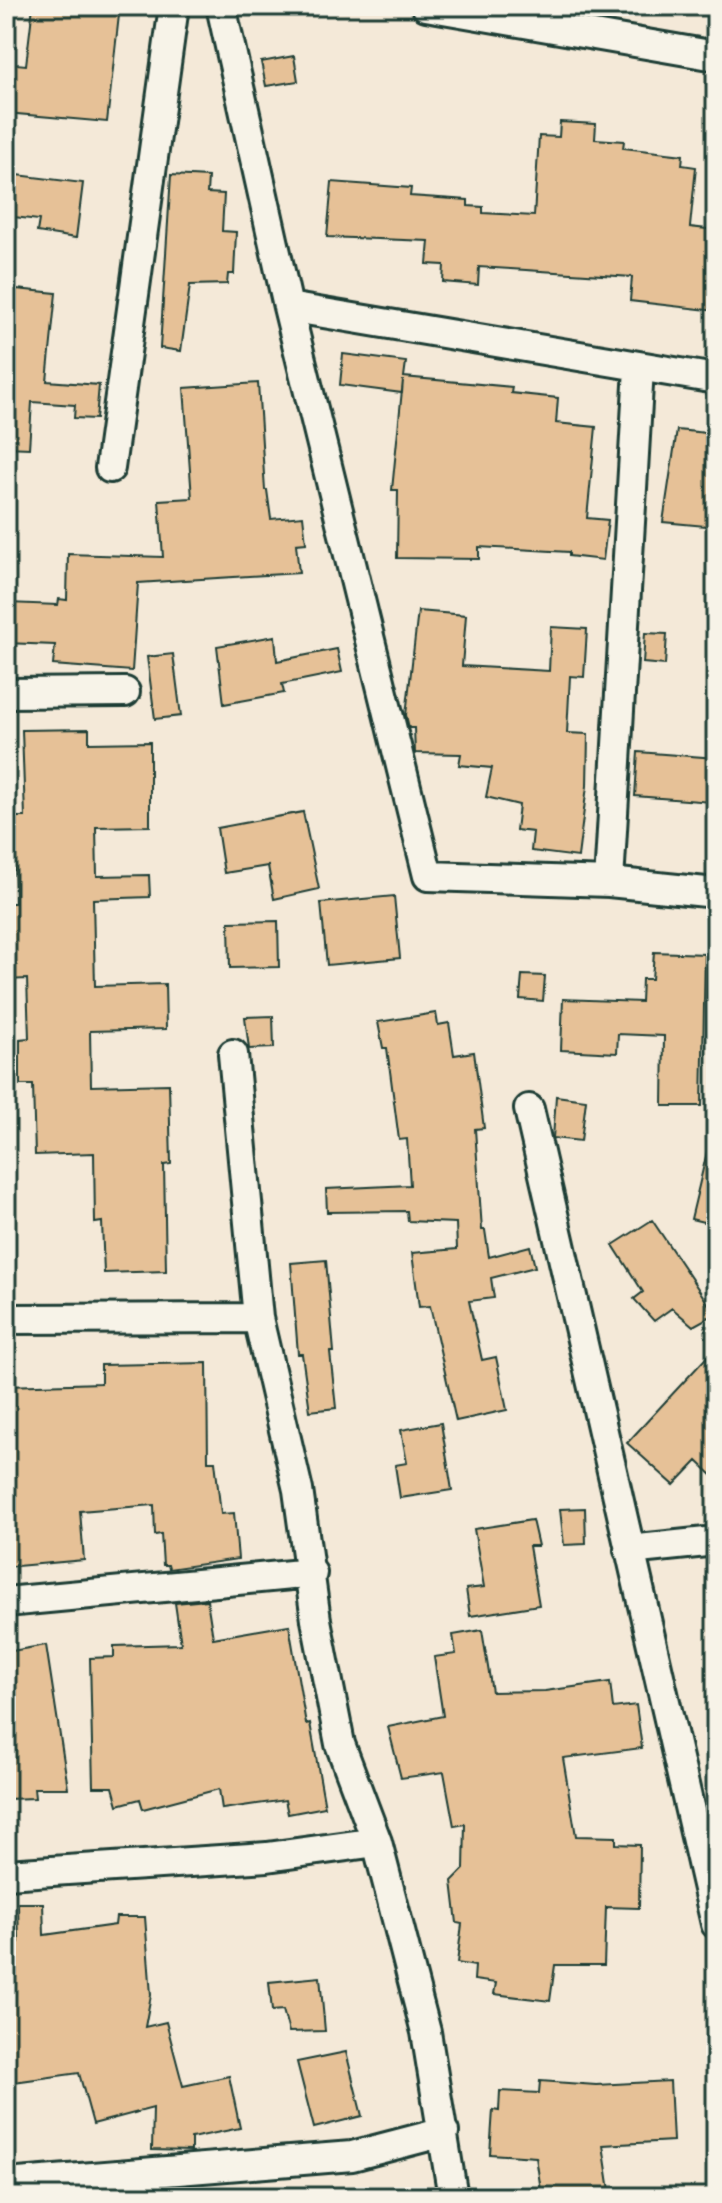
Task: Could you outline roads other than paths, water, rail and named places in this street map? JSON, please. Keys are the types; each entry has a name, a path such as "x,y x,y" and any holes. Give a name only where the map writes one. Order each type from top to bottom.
{"street":[{"path":"110,468 174,6"},
{"path":"221,6 288,307 428,876 609,882 716,893"},
{"path":"426,6 716,56"},
{"path":"288,307 716,379"},
{"path":"609,882 639,368"},
{"path":"6,693 125,692"},
{"path":"233,1054 258,1318 298,1490 312,1573 316,1620 340,1744 377,1842 426,2032 453,2197"},
{"path":"529,1109 629,1550 713,1894 716,1924"},
{"path":"6,1319 258,1318"},
{"path":"629,1550 716,1541"},
{"path":"6,1602 312,1573"},
{"path":"6,1874 267,1857 377,1842"},
{"path":"6,2184 352,2156 444,2132"}]}
